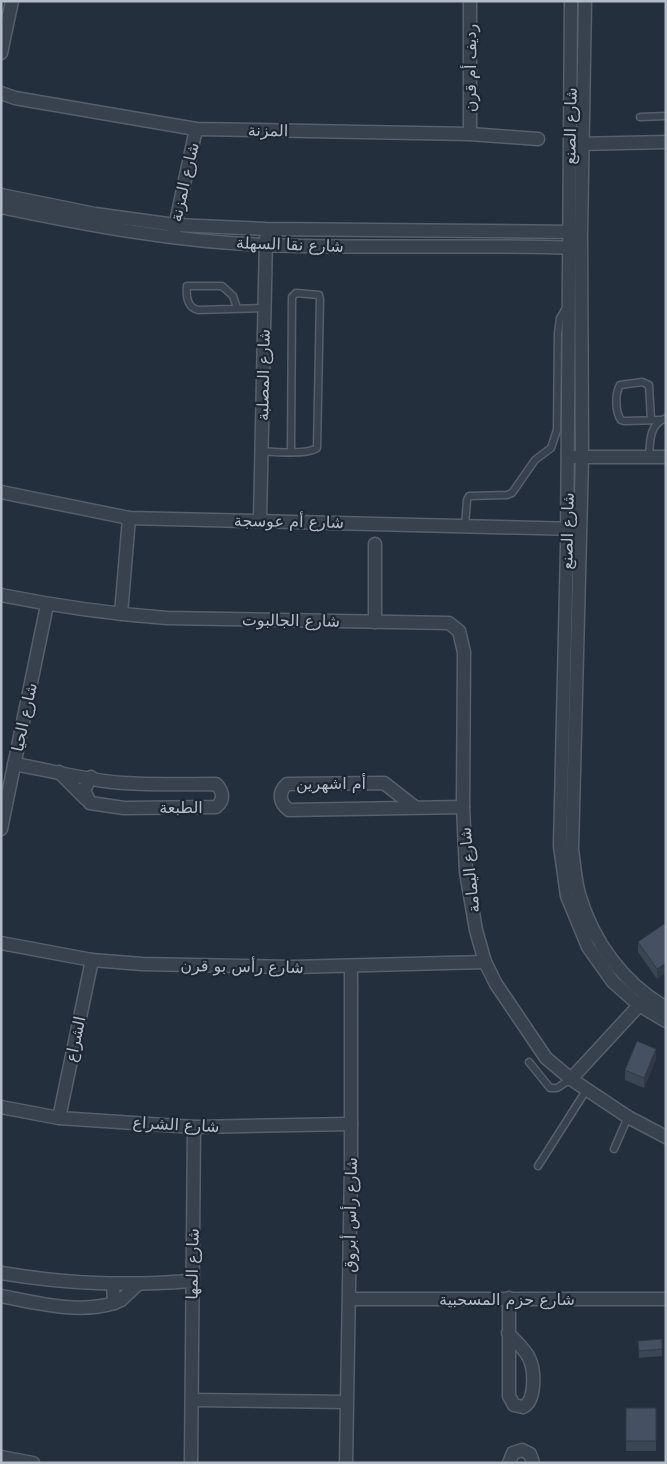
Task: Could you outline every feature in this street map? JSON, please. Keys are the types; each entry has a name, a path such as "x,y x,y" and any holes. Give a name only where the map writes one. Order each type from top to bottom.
{"street":[{"path":"1,53 12,1"},
{"name":"رديف أم قرن","path":"470,1 470,134"},
{"name":"شارع الصنع","path":"571,1 570,144 575,232"},
{"name":"شارع الصنع","path":"573,529 568,457 569,305 584,144 585,1"},
{"name":"المزنة","path":"1,93 15,98 196,129 470,134 538,139"},
{"name":"شارع المزنة","path":"174,230 196,129"},
{"path":"570,144 666,142"},
{"name":"شارع نقا السهلة","path":"1,194 174,230 265,245 574,248"},
{"name":"شارع نقا السهلة","path":"1,207 91,225 174,230 575,232"},
{"name":"شارع المصلبة","path":"260,520 266,229"},
{"name":"شارع الصنع","path":"574,248 582,458 573,529 560,846 567,896 588,947 614,982 643,1001 666,1021"},
{"path":"568,457 666,457"},
{"name":"شارع أم عوسجة","path":"1,492 129,518 573,529"},
{"path":"121,614 129,518"},
{"path":"375,544 375,622"},
{"name":"شارع الجالبوت","path":"1,595 46,605 167,618 449,623 459,631"},
{"name":"شارع الحيا","path":"1,829 46,605"},
{"name":"شارع اليمامة","path":"459,631 464,652 463,807 466,872 476,930 485,962 496,984 546,1058 571,1079 628,1117 666,1137"},
{"name":"الطبعة","path":"14,764 122,783 216,784 222,791 222,799 216,807 133,808 90,803 86,800"},
{"path":"59,772 86,800"},
{"path":"86,800 84,790 91,778"},
{"name":"أم اشهرين","path":"416,808 384,783 287,784 282,789 280,797 283,805 289,810 385,810 463,807"},
{"name":"أم اشهرين","path":"384,783 388,796 385,810"},
{"name":"شارع رأس بو قرن","path":"1,943 92,960 151,964 351,966 485,962"},
{"name":"الشراع","path":"59,1118 92,960"},
{"name":"شارع رأس أبروق","path":"346,1463 345,1402 349,1367 351,966"},
{"path":"571,1079 643,1001"},
{"name":"شارع الصنع","path":"643,1001 666,1008"},
{"name":"شارع الشراع","path":"1,1107 59,1118 194,1127 351,1124"},
{"name":"شارع المها","path":"190,1463 194,1127"},
{"path":"1,1273 63,1283 137,1285 191,1282"},
{"path":"113,1285 114,1303"},
{"path":"1,1296 70,1307 100,1307 121,1300 137,1285"},
{"path":"508,1333 528,1356 532,1366 531,1401 523,1407 514,1405 510,1401 508,1333 509,1298"},
{"name":"شارع حزم المسحبية","path":"349,1299 666,1299"},
{"path":"509,1371 521,1364 532,1366"},
{"path":"192,1400 345,1402"},
{"path":"509,1463 513,1453 522,1450 530,1454 533,1463"},
{"path":"1,1457 33,1463"}],"lane":[{"path":"640,117 666,116"},
{"path":"237,308 233,296 222,286 187,286 191,308 237,308 264,308"},
{"path":"261,452 291,452 313,450 318,444 320,299 319,295 314,294 296,293 292,298 291,452"},
{"path":"465,526 466,500 469,496 507,495 512,493 535,460 551,448 557,437 558,325 569,305"},
{"path":"651,420 650,387 642,382 624,383 618,386 617,414 624,420 651,420 663,420"},
{"path":"649,457 651,433 663,420"},
{"path":"529,1062 550,1088 557,1088 571,1079"},
{"path":"538,1166 587,1089"},
{"path":"614,1149 628,1117"}],"building":[{"path":"664,924 666,926 666,963 657,969 638,942"},
{"path":"637,1041 656,1049 644,1078 625,1070"},
{"path":"662,1339 662,1349 639,1351 638,1341"},
{"path":"626,1408 656,1408 656,1441 626,1441"}]}
